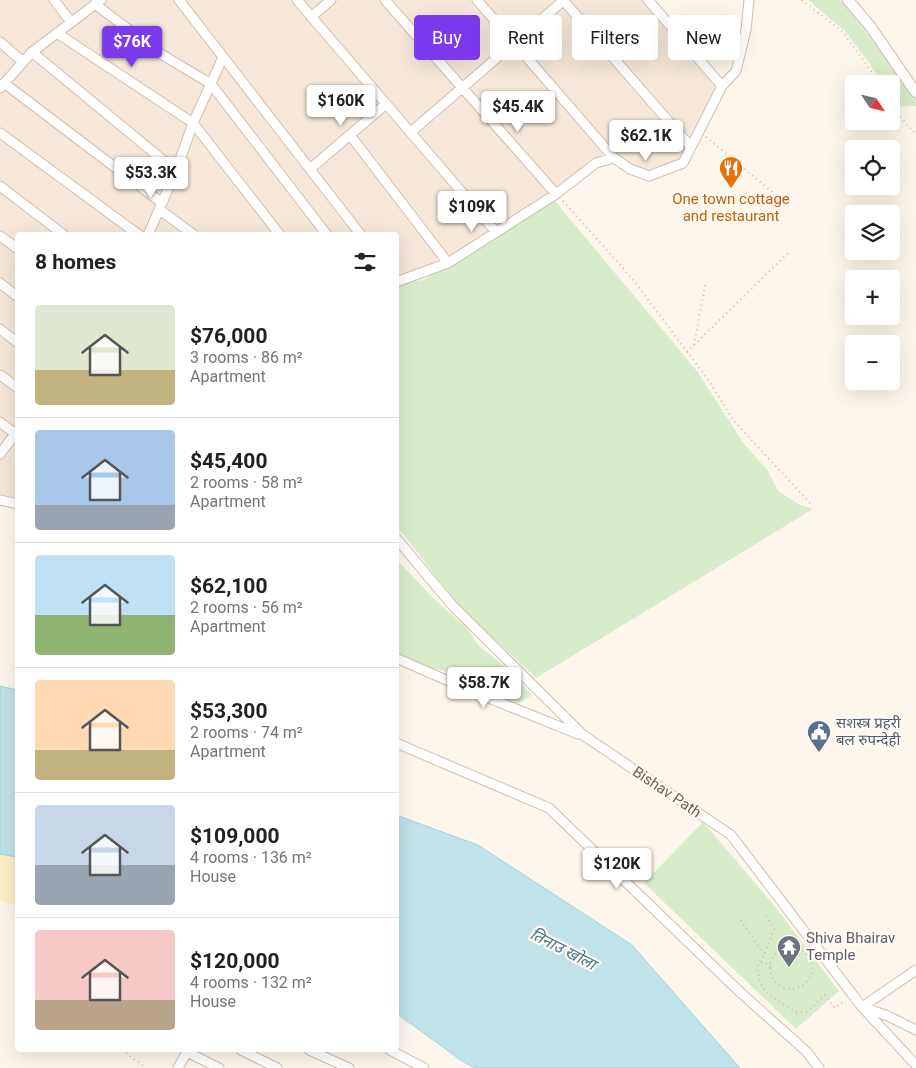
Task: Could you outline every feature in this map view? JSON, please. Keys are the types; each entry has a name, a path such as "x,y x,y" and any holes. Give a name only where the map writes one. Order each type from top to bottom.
{"street":[{"path":"54,0 71,22"},
{"path":"179,0 359,232"},
{"path":"298,0 496,232"},
{"path":"311,17 331,0"},
{"path":"385,0 556,194"},
{"path":"477,0 490,15"},
{"path":"546,15 563,0 691,147"},
{"path":"648,0 722,86"},
{"path":"529,60 614,158 630,169 649,176 682,163 722,86 736,71 746,30 749,0"},
{"path":"848,0 870,26 916,92"},
{"path":"190,232 161,207 2,86 32,52 98,2 161,54 211,84 325,232"},
{"path":"57,33 193,123 278,232"},
{"path":"0,42 23,62"},
{"path":"32,52 176,171"},
{"path":"149,232 176,171 193,123 223,57"},
{"path":"411,132 494,60"},
{"path":"310,169 386,104"},
{"path":"0,133 135,232"},
{"path":"350,135 448,263"},
{"path":"399,280 448,263 556,194 596,163 614,158"},
{"path":"2,191 60,232"},
{"path":"0,236 15,247"},
{"path":"0,283 15,295"},
{"path":"0,329 15,341"},
{"path":"0,375 15,386"},
{"path":"0,422 15,432"},
{"path":"0,454 15,435"},
{"path":"0,500 15,503"},
{"name":"Bishav Path","path":"399,542 452,605 583,736 731,835 862,1007 916,1066"},
{"path":"399,659 583,736"},
{"path":"399,744 549,808 741,993 807,1052 819,1068"},
{"path":"862,1007 916,970"},
{"path":"862,1007 888,1016 916,1030"},
{"path":"178,1068 187,1052"},
{"path":"190,1052 219,1068"},
{"path":"245,1052 277,1068"},
{"path":"313,1052 349,1068"},
{"path":"394,1052 424,1068"}],"path":[{"path":"802,0 843,32 873,75"},
{"path":"900,115 916,133"},
{"path":"699,131 789,206"},
{"path":"556,194 631,277 709,381 733,420 810,503"},
{"path":"687,352 788,253"},
{"path":"694,345 706,281"},
{"path":"766,916 774,929 764,956 757,967 760,982 766,992 796,1012 809,1010 825,995 835,1008 852,994"},
{"path":"741,920 764,956"},
{"path":"786,948 800,949 810,959 812,972 810,979 800,988 786,989 775,982 772,976 771,965 774,956 780,951 786,948"},
{"path":"760,961 771,965"},
{"path":"125,1052 146,1068"}],"shaded area":[{"path":"0,0 648,0 668,23 668,60 700,60 722,86 683,163 649,176 614,159 596,163 448,263 399,281 399,232 15,232 15,504 0,500"}],"green space":[{"path":"808,0 841,0 899,75 876,75 845,31"},
{"path":"900,76 916,95 916,106 900,106"},
{"path":"555,201 697,371 744,444 768,471 778,491 800,505 813,509 536,678 460,607 399,529 399,284 423,280"},
{"path":"399,562 436,601 466,627 479,646 503,665 532,695 519,703 475,689 457,674 432,668 399,654"},
{"path":"703,822 773,904 839,991 796,1029 644,883"}],"sand":[{"path":"0,854 15,857 15,905 0,901"}],"water":[{"path":"0,686 15,690 15,857 0,854"},
{"name":"तिनाउ खोला","path":"399,816 478,845 632,945 740,1068 475,1068 462,1061 399,1015"}],"place":[{"name":"One town cottage and restaurant","path":"731,189"},
{"name":"सशस्त्र प्रहरी बल रुपन्देही","path":"819,753"},
{"name":"Shiva Bhairav Temple","path":"789,968"}]}
